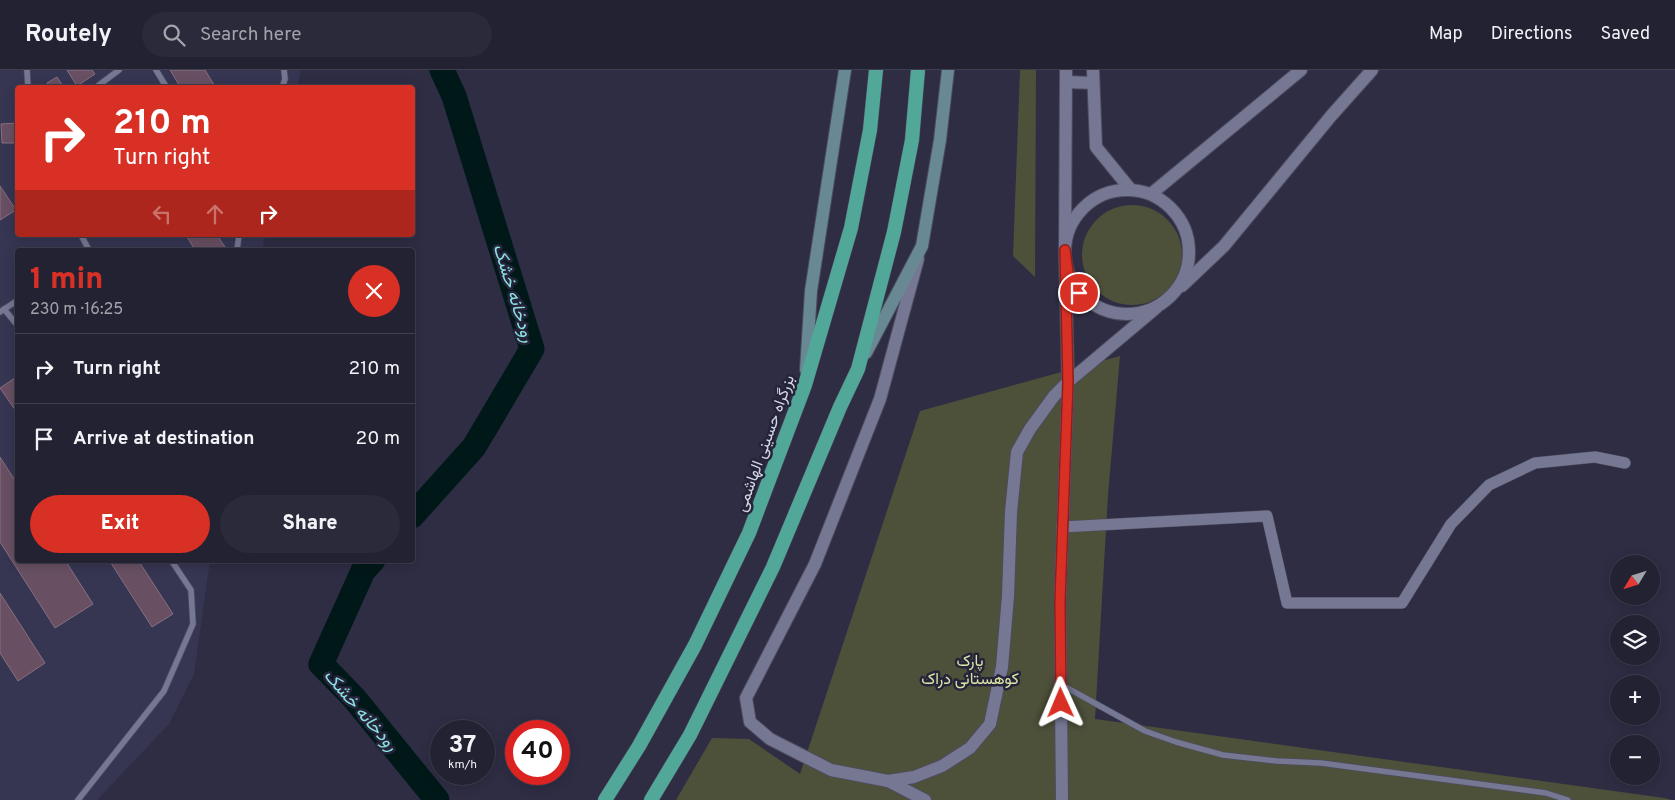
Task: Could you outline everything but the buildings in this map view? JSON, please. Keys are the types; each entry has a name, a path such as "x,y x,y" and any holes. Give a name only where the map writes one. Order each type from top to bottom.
{"highway":[{"name":"بزرگراه حسینی الهاشمی","path":"605,800 639,746 695,645 749,533 805,386 851,228 870,130 876,70"},
{"path":"651,800 690,735 773,567 840,407 858,369 894,232 912,140 918,70"}],"main road":[{"path":"805,386 811,291 845,70"},
{"path":"858,369 922,246 940,140 948,70"}],"street":[{"path":"1151,194 1301,70"},
{"path":"888,781 914,777 942,766 970,748 990,724 1002,658 1008,596 1011,512 1017,452 1040,414 1068,382 1174,295 1224,246 1331,116 1372,70"},
{"path":"1062,800 1060,601 1068,382 1065,250 1066,76 1093,76 1096,146 1132,190"},
{"path":"1156,308 1136,314 1115,313 1094,305 1079,293 1068,272 1065,250 1069,230 1079,212 1094,199 1112,192 1132,190 1151,194 1168,204 1181,219 1188,238 1190,258 1185,277 1174,295"},
{"path":"922,246 880,398 815,564 746,698 750,722 770,739 831,770 888,781 925,800"},
{"path":"1062,527 1267,516 1287,603 1402,602 1451,524 1489,485 1535,464 1595,457 1625,463"}],"lane":[{"path":"27,70 28,85"},
{"path":"99,85 119,70"},
{"path":"156,70 165,85"},
{"path":"283,85 285,79 284,70"},
{"path":"15,302 2,310 15,323"},
{"path":"78,800 164,691 193,624 191,590 174,563"},
{"path":"1061,684 1145,731 1176,742 1224,755 1331,764 1546,793 1568,800"}],"shaded area":[{"path":"0,70 301,70 297,85 15,85 15,237 265,237 262,248 15,248 15,563 210,563 194,674 169,724 97,800 0,800"}],"green space":[{"path":"1020,70 1036,70 1035,277 1013,256"},
{"path":"1132,205 1151,209 1168,219 1178,236 1182,255 1178,274 1168,291 1151,301 1132,305 1113,301 1096,291 1086,274 1082,255 1086,236 1096,219 1113,209"},
{"name":"پارک کوهستانی دراک","path":"1120,356 1108,495 1095,719 1672,800 676,800 712,738 749,739 800,774 920,411"}],"waterway":[{"name":"رودخانه خشک","path":"415,513 474,447 532,349 454,96 442,70"},
{"name":"رودخانه خشک","path":"370,563 363,571 321,664 354,698 437,800"}],"route":[{"path":"1061,703 1060,601 1068,382 1065,250 1068,272 1079,293"}]}
